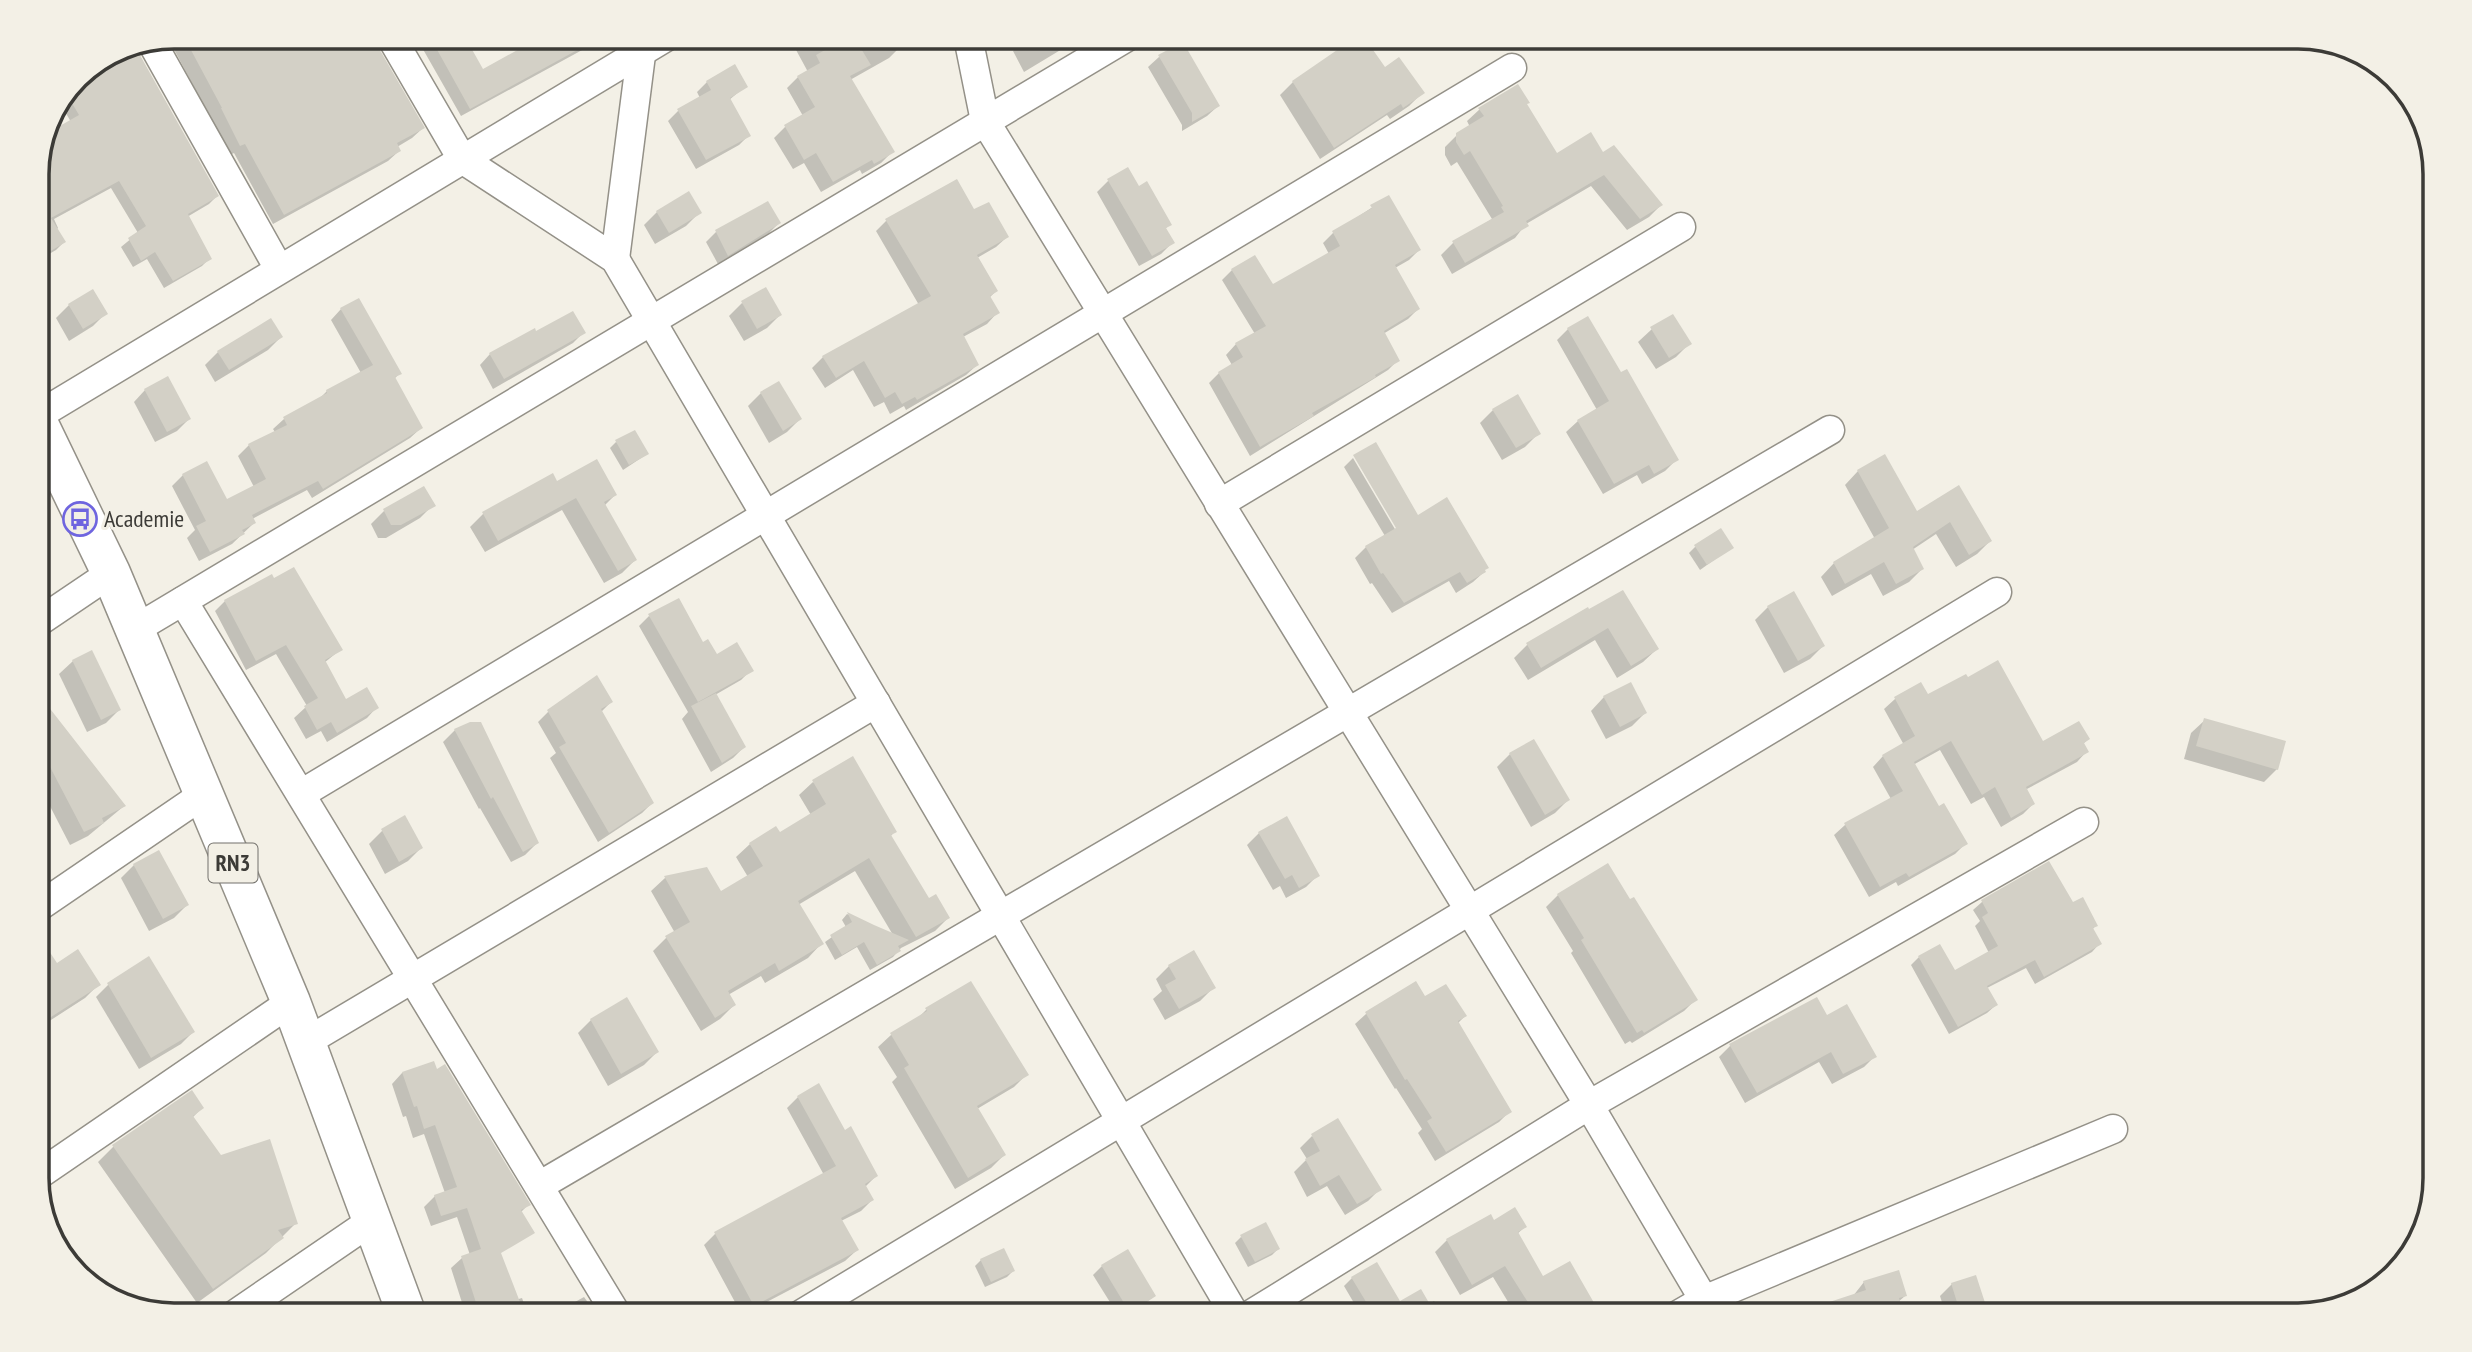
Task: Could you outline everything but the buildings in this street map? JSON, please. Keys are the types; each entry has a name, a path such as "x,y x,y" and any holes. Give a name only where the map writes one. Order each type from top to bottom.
{"highway":[{"name":"RN3","path":"49,443 111,573 291,1002 403,1303"}],"street":[{"path":"398,49 462,159 615,259 1228,1303"},
{"path":"49,411 462,159 634,49"},
{"path":"615,259 641,49"},
{"path":"970,49 985,121 1589,1105 1704,1300"},
{"path":"134,630 1107,49"},
{"path":"156,50 279,270"},
{"path":"301,794 1512,68"},
{"path":"1219,504 1682,227"},
{"path":"539,1186 1830,430"},
{"path":"49,616 111,573"},
{"path":"820,1303 1997,592"},
{"path":"183,601 610,1303"},
{"path":"306,1042 876,703"},
{"path":"49,900 204,794"},
{"path":"1269,1303 1589,1105 2084,822"},
{"path":"49,1168 291,1002"},
{"path":"1699,1303 2113,1129"},
{"path":"252,1303 373,1220"}],"place":[{"name":"Academie","path":"80,519"}]}
